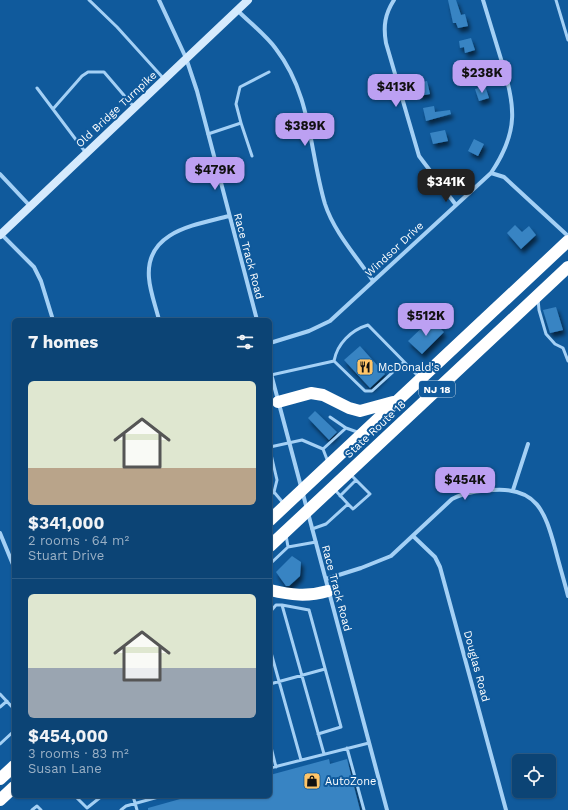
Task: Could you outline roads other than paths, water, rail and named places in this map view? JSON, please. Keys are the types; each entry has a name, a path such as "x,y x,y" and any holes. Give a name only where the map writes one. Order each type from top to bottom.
{"highway":[{"name":"State Route 18","path":"272,518 394,402 568,241"},
{"name":"State Route 18","path":"272,544 307,511 336,492 567,268"},
{"path":"278,402 311,393 323,395 349,408 360,411 394,402"},
{"path":"272,590 294,596 314,595 328,591"},
{"path":"1,776 12,768"},
{"path":"0,800 12,789"}],"street":[{"name":"Race Track Road","path":"159,0 186,58 208,134 256,318"},
{"name":"Old Bridge Turnpike","path":"0,235 248,0"},
{"path":"394,0 385,17 384,30 386,43 419,156 456,205"},
{"name":"Windsor Drive","path":"272,342 309,331 330,321 491,173 507,144 512,126 513,106 510,89 483,0"},
{"path":"237,10 276,48 290,71 304,100 326,204 341,235 373,281"},
{"path":"491,173 504,177 568,236"},
{"path":"0,174 30,206"},
{"path":"159,318 149,279 150,260 154,251 167,237 175,232 230,216"},
{"path":"0,235 34,267 41,281 52,318"},
{"name":"Race Track Road","path":"272,379 387,810"},
{"path":"513,490 528,444"},
{"path":"326,579 391,556 452,499 462,494 482,490 513,490 530,498 543,511 568,596"},
{"path":"0,532 12,562"},
{"name":"Douglas Road","path":"413,536 435,557 440,567 506,810"}],"lane":[{"path":"89,0 117,27 164,79"},
{"path":"556,0 568,40"},
{"path":"53,109 82,76 88,72 104,72 134,107"},
{"path":"252,156 236,104 240,86 269,72"},
{"path":"37,88 86,153"},
{"path":"208,134 241,123"},
{"path":"538,295 539,310 546,334 555,344 563,348 568,361"},
{"path":"334,361 336,350 345,338 361,327 368,325 420,379"},
{"path":"334,361 365,391 372,391 404,362"},
{"path":"272,375 334,361"},
{"path":"330,417 346,428 362,433"},
{"path":"323,450 346,428"},
{"path":"272,446 302,440 323,450 329,464"},
{"path":"272,459 277,480 274,492 285,506"},
{"path":"336,492 353,509 370,494 352,476"},
{"path":"312,530 326,524 348,504"},
{"path":"286,531 288,547"},
{"path":"272,562 288,547 316,542"},
{"path":"272,610 276,605 282,605 309,610 341,727 318,734"},
{"path":"282,605 324,754"},
{"path":"272,656 301,760"},
{"path":"272,684 325,669"},
{"path":"0,694 12,707"},
{"path":"0,707 7,701"},
{"path":"0,744 12,733"},
{"path":"272,767 369,743"},
{"path":"347,748 364,810"},
{"path":"272,751 276,766"},
{"path":"78,798 87,808 100,798"},
{"path":"134,798 137,810"},
{"path":"121,810 126,806 153,798"},
{"path":"32,810 37,806 41,810"}],"place":[{"name":"McDonald's","path":"365,367"},
{"name":"AutoZone","path":"312,781"}]}
